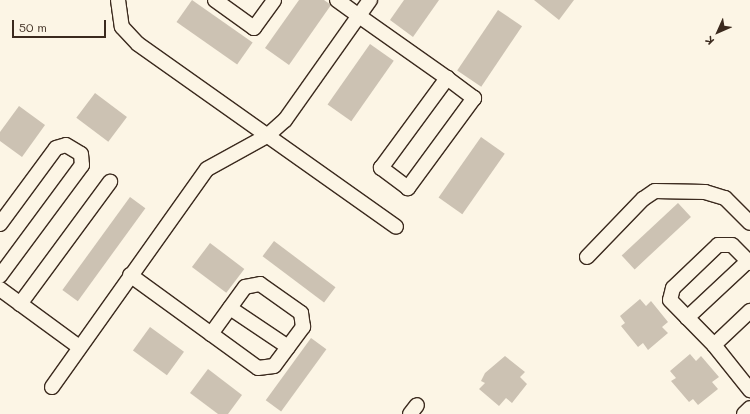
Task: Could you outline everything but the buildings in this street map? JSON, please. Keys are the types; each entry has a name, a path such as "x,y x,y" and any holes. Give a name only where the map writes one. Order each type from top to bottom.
{"street":[{"path":"118,0 122,27 138,44 396,227"},
{"path":"215,0 254,28 274,0"},
{"path":"337,0 447,78 474,98 408,188 381,168 447,78"},
{"path":"52,387 78,346 207,169 267,136 285,120 370,0"},
{"path":"0,224 56,148 66,145 81,154 82,165 0,276"},
{"path":"20,304 110,182"},
{"path":"587,257 643,199 655,191 705,192 725,198 750,223"},
{"path":"687,318 749,262 732,245 718,245 673,288 670,300 687,318 714,345 750,390"},
{"path":"130,275 211,334 258,368 274,366 303,327 301,313 260,284 245,288 211,334"},
{"path":"0,289 78,346"},
{"path":"230,308 288,347"},
{"path":"714,345 750,311"},
{"path":"744,414 750,408"}]}
